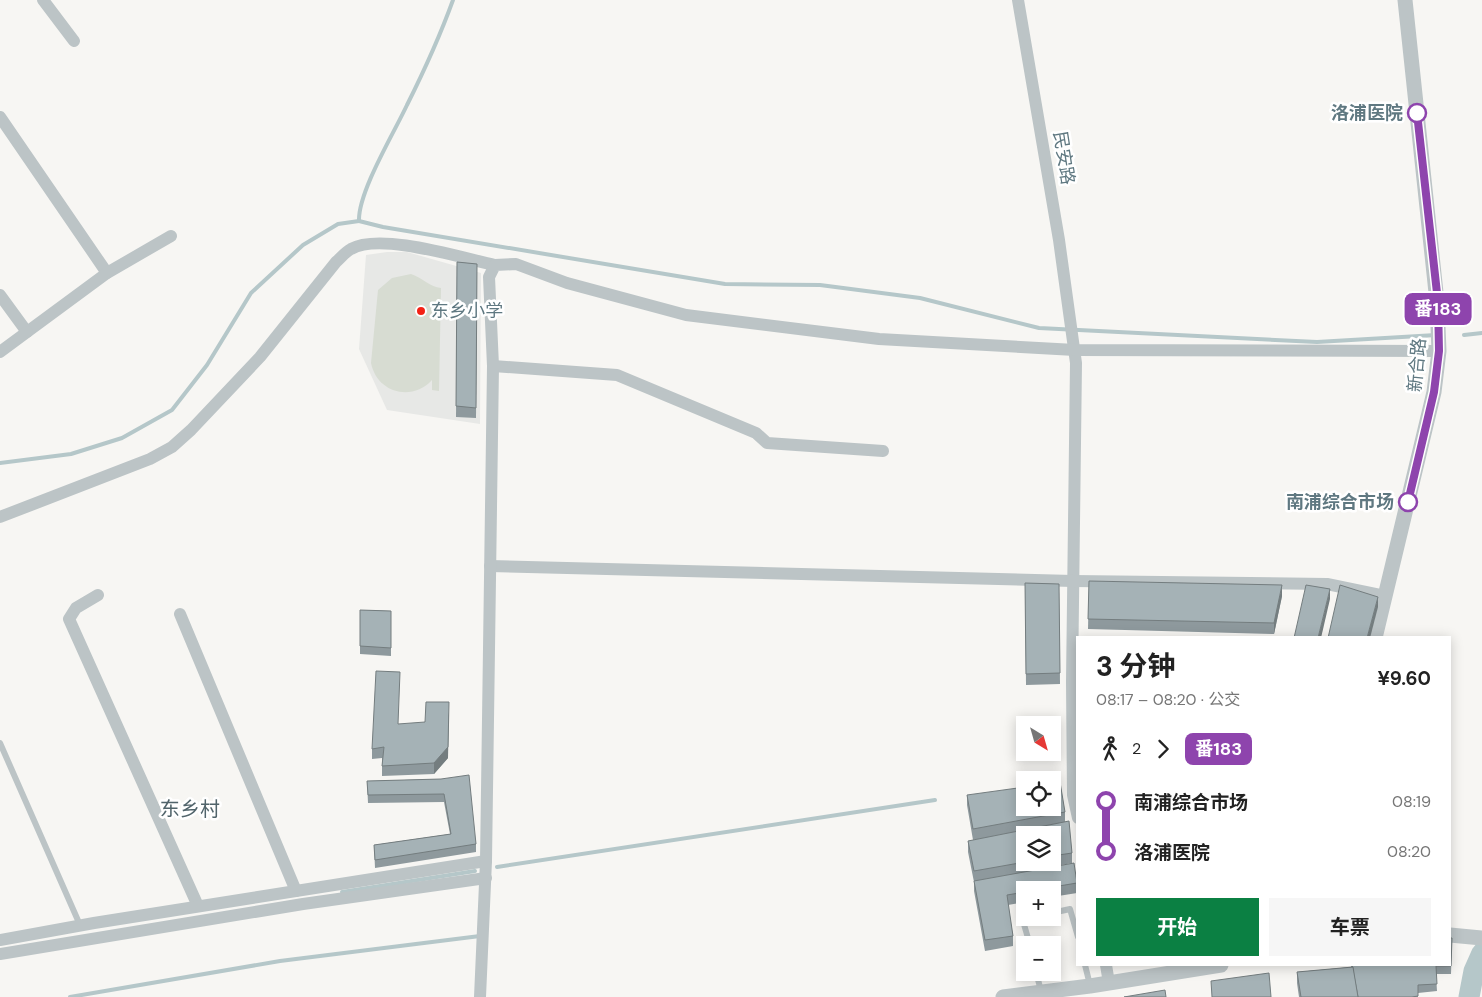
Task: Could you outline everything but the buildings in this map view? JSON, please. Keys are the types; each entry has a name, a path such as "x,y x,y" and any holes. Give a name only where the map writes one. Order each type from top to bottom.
{"street":[{"path":"43,0 74,41"},
{"name":"民安路","path":"1018,0 1072,323 1076,363 1072,582 1073,795 1076,809"},
{"name":"新合路","path":"1375,636 1434,392 1439,347 1438,302 1405,0"},
{"path":"0,117 107,273"},
{"path":"0,352 107,273 171,236"},
{"path":"0,517 150,459 172,446 260,357 336,262 351,249 375,243 404,245 495,265 516,264 567,284 686,315 879,339 1075,350 1439,347"},
{"path":"480,997 486,878 493,366 489,277 495,265"},
{"path":"0,295 27,332"},
{"path":"493,366 617,375 756,433 767,443 883,451"},
{"path":"490,566 1072,582 1327,584 1385,596"},
{"path":"98,595 76,608 69,619 198,906"},
{"path":"180,614 296,890"},
{"path":"0,940 80,925 486,861"},
{"path":"0,954 303,904 486,878"},
{"path":"1452,935 1482,938"},
{"path":"1106,966 1109,983"},
{"path":"1003,997 1090,986 1215,966"}],"lane":[{"path":"0,743 80,925"},
{"path":"1061,911 1070,909 1076,930"},
{"path":"1085,966 1090,986"},
{"path":"1038,981 1041,991"}],"shaded area":[{"name":"东乡小学","path":"407,252 481,273 480,424 387,410 359,349 366,255"},
{"path":"411,274 433,286 441,288 439,391 432,390 432,380 424,387 415,391 396,391 380,381 371,363 378,290 392,278"}],"waterway":[{"path":"0,463 71,454 122,438 172,410 207,365 251,293 303,245 338,224 359,221 360,209 370,179 426,66 453,0"},
{"path":"359,221 383,227 725,284 820,285 920,298 1039,328 1317,342 1436,335"},
{"path":"1464,335 1482,333"},
{"path":"497,867 935,800"},
{"path":"342,892 475,871"},
{"path":"70,997 280,961 480,936"},
{"path":"1469,997 1474,971 1482,953"}],"bus line":[{"name":"番183","path":"1408,502 1434,392 1439,351 1438,302 1417,113"}],"place":[{"name":"洛浦医院","path":"1417,113"},
{"name":"东乡小学","path":"421,311"},
{"name":"南浦综合市场","path":"1408,502"}],"district":[{"name":"东乡村","path":"190,809"}]}
